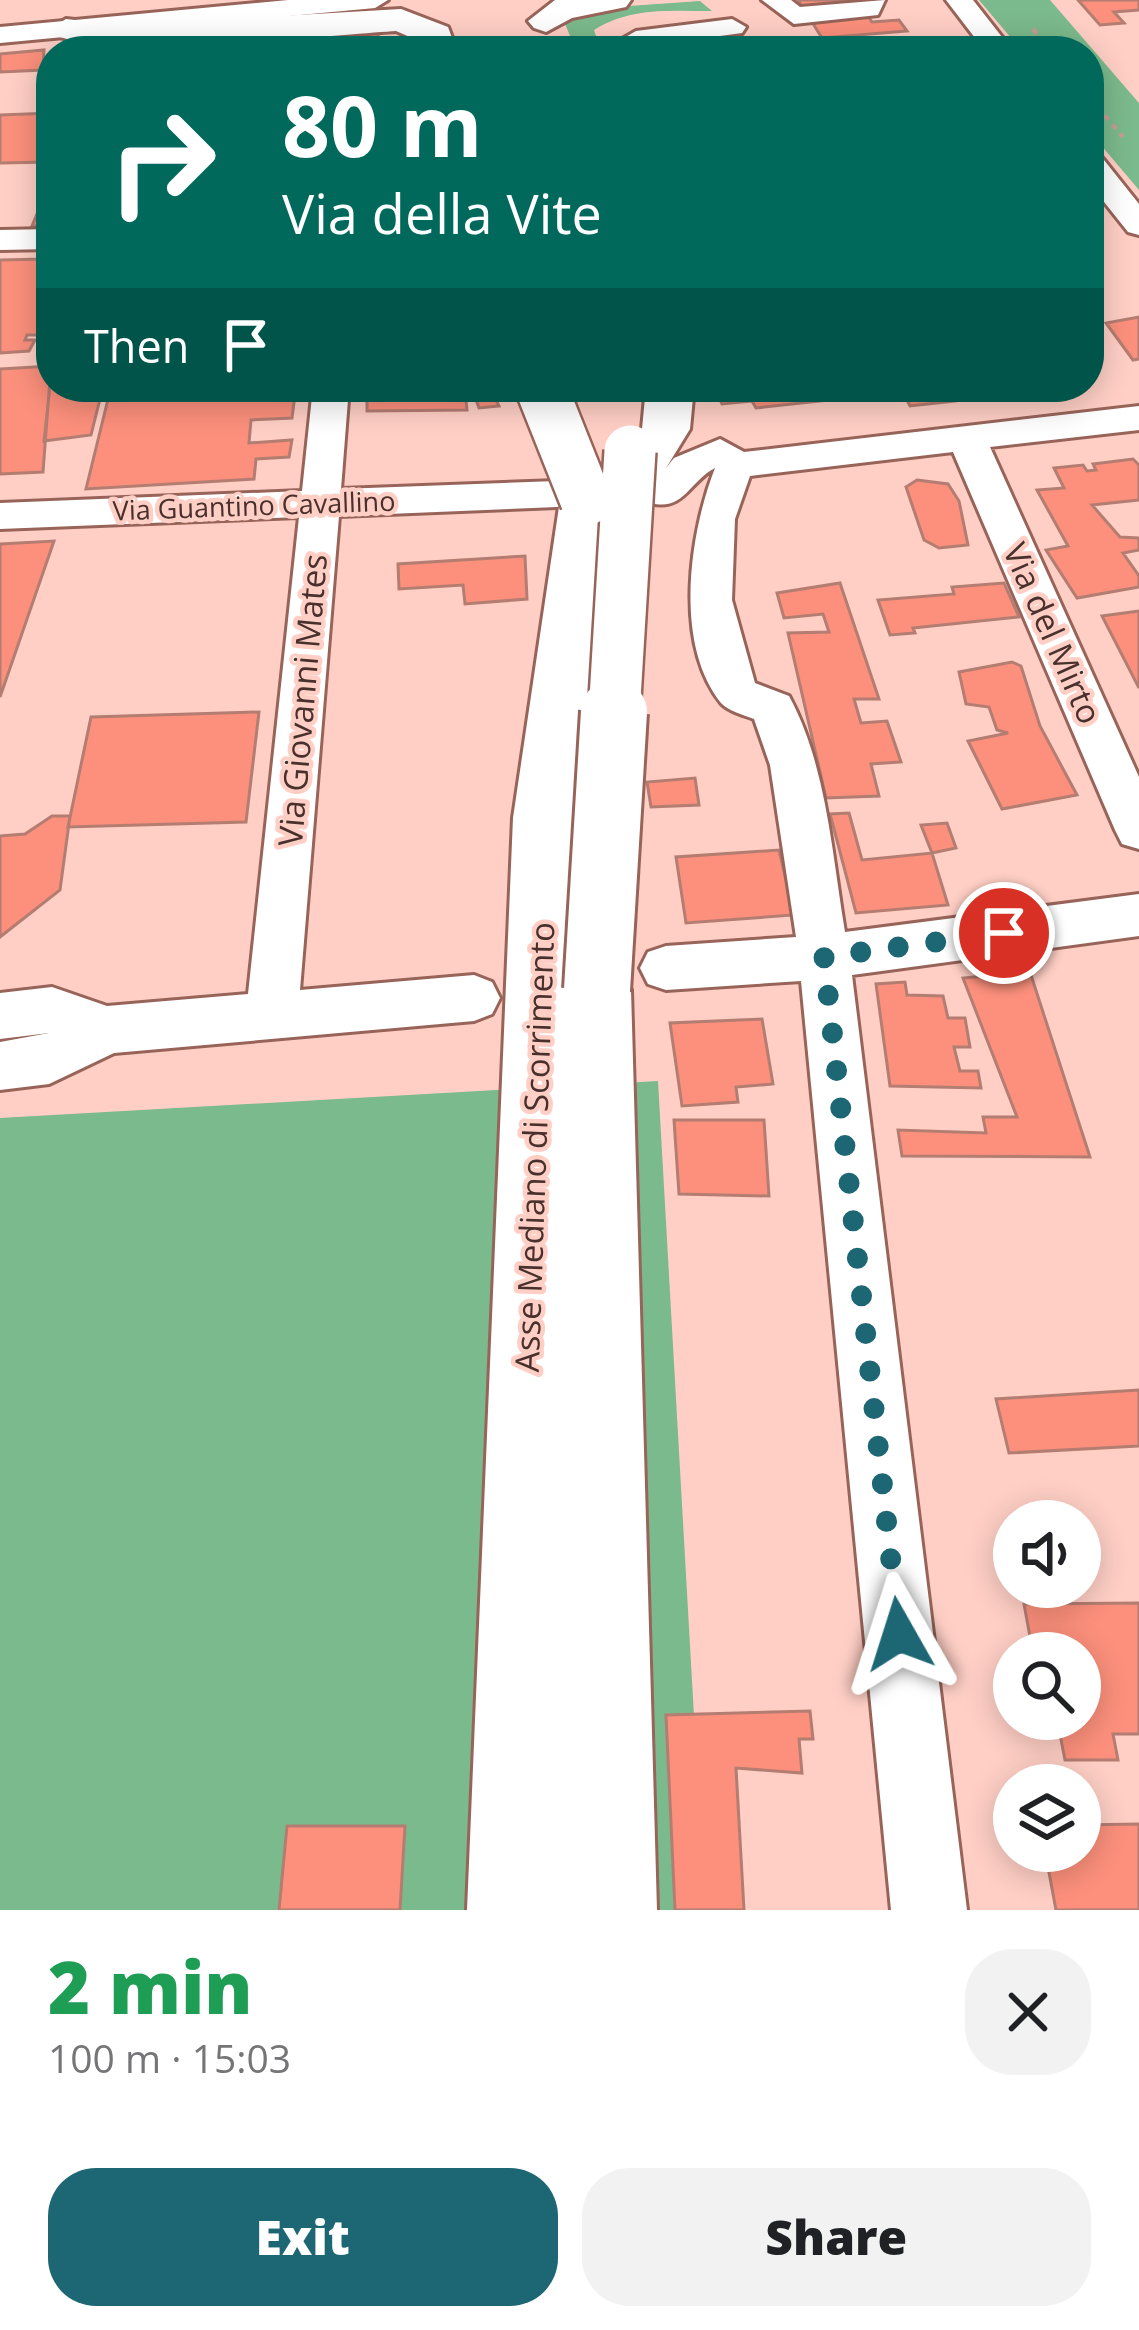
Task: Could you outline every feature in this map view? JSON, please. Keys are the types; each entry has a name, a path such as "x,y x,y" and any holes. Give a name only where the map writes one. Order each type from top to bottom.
{"highway":[{"path":"548,24 561,9 614,0"},
{"path":"145,36 401,20 435,36"},
{"path":"66,30 113,36"},
{"path":"551,402 609,494 666,429 669,402"},
{"name":"Asse Mediano di Scorrimento","path":"581,402 587,437 609,494 597,990 608,1910"},
{"name":"Asse Mediano di Scorrimento","path":"515,1910 544,818 609,494 622,402"}],"street":[{"path":"0,35 375,0"},
{"path":"777,2 820,0"},
{"path":"777,2 794,16 868,9 872,0"},
{"path":"959,0 987,36"},
{"path":"644,36 731,26"},
{"path":"1104,180 1137,219"},
{"path":"0,240 36,239"},
{"name":"Via Giovanni Mates","path":"272,1012 330,402"},
{"path":"735,465 1139,418"},
{"name":"Via del Mirto","path":"966,436 1139,830"},
{"path":"609,494 681,470 703,455 720,451 735,465"},
{"path":"735,465 715,519 711,600 724,670 740,695 773,708 793,765 824,957 929,1910"},
{"name":"Via Guantino Cavallino","path":"0,516 609,494"},
{"path":"666,968 824,957 1139,915"},
{"path":"0,1066 49,1060 107,1030 474,998"},
{"path":"0,1016 52,1010 107,1030"}],"path":[{"path":"1104,115 1126,142"}],"green space":[{"path":"979,0 1050,0 1081,36 1009,36"},
{"path":"700,1 712,11 622,17 594,30 596,36 570,36 564,21 586,9"},
{"path":"1104,62 1139,103 1139,190 1104,149"},
{"path":"658,1081 705,1910 0,1910 0,1118"}],"building":[{"path":"798,0 857,0 872,22 899,20 907,31 846,36 821,36"},
{"path":"1078,0 1139,0 1139,10 1114,12 1124,23 1100,25"},
{"path":"378,29 378,36 281,36"},
{"path":"36,51 36,70 0,72 0,54"},
{"path":"36,114 36,162 0,163 0,115"},
{"path":"36,259 36,335 27,335 25,340 35,340 29,351 0,353 0,260"},
{"path":"1139,317 1139,359 1133,360 1106,323"},
{"path":"36,367 36,402 48,402 43,472 0,474 0,369"},
{"path":"48,402 99,402 91,435 44,441"},
{"path":"107,402 294,402 292,418 251,420 249,443 292,440 289,457 256,459 254,479 86,489"},
{"path":"367,402 466,402 467,410 367,411"},
{"path":"477,402 499,406 479,408"},
{"path":"753,402 811,402 756,408"},
{"path":"1133,459 1139,465 1139,500 1092,505 1120,537 1139,538 1139,550 1123,553 1139,576 1139,587 1077,598 1046,550 1068,546 1037,490 1064,488 1054,468 1083,465 1087,471 1096,470 1093,464"},
{"path":"917,480 948,484 959,501 968,545 939,548 924,540 906,487"},
{"path":"54,541 0,697 0,544"},
{"path":"525,556 527,599 465,604 463,585 399,589 398,564"},
{"path":"840,583 879,699 854,699 861,723 887,721 901,762 871,764 879,796 826,798 788,633 829,632 823,614 784,618 777,593"},
{"path":"1004,583 1019,617 913,628 915,633 890,635 878,600 954,594 952,587"},
{"path":"1139,611 1139,688 1102,616"},
{"path":"1012,662 1021,666 1040,726 1077,795 1002,809 968,741 1008,733 997,730 989,707 966,704 959,672"},
{"path":"259,712 246,822 68,827 91,717"},
{"path":"695,778 699,805 651,807 647,782"},
{"path":"849,813 862,860 932,853 948,905 856,913 830,814"},
{"path":"52,816 70,816 60,890 0,937 0,836 25,834"},
{"path":"947,823 956,848 932,853 921,825"},
{"path":"779,850 794,915 686,923 676,857"},
{"path":"1030,972 1090,1157 902,1156 898,1130 986,1133 983,1117 1017,1117 963,978"},
{"path":"905,982 907,995 943,996 948,1018 965,1018 970,1047 954,1047 960,1071 978,1071 981,1088 890,1086 876,984"},
{"path":"762,1019 773,1084 736,1087 738,1102 682,1106 670,1023"},
{"path":"674,1120 764,1120 769,1196 679,1194"},
{"path":"1139,1390 1139,1446 1009,1453 996,1399"},
{"path":"1101,1603 1139,1603 1139,1734 1113,1734 1118,1760 1065,1760 1061,1740 1101,1740 1101,1632 1029,1632 1025,1608 1101,1608"},
{"path":"810,1711 813,1739 799,1739 802,1773 736,1768 744,1910 675,1910 666,1715"},
{"path":"1139,1824 1139,1910 1056,1910 1049,1872 1101,1872 1101,1825"},
{"path":"287,1826 405,1826 400,1910 279,1910"}],"route":[{"path":"899,1634 824,957 1004,933"}]}
